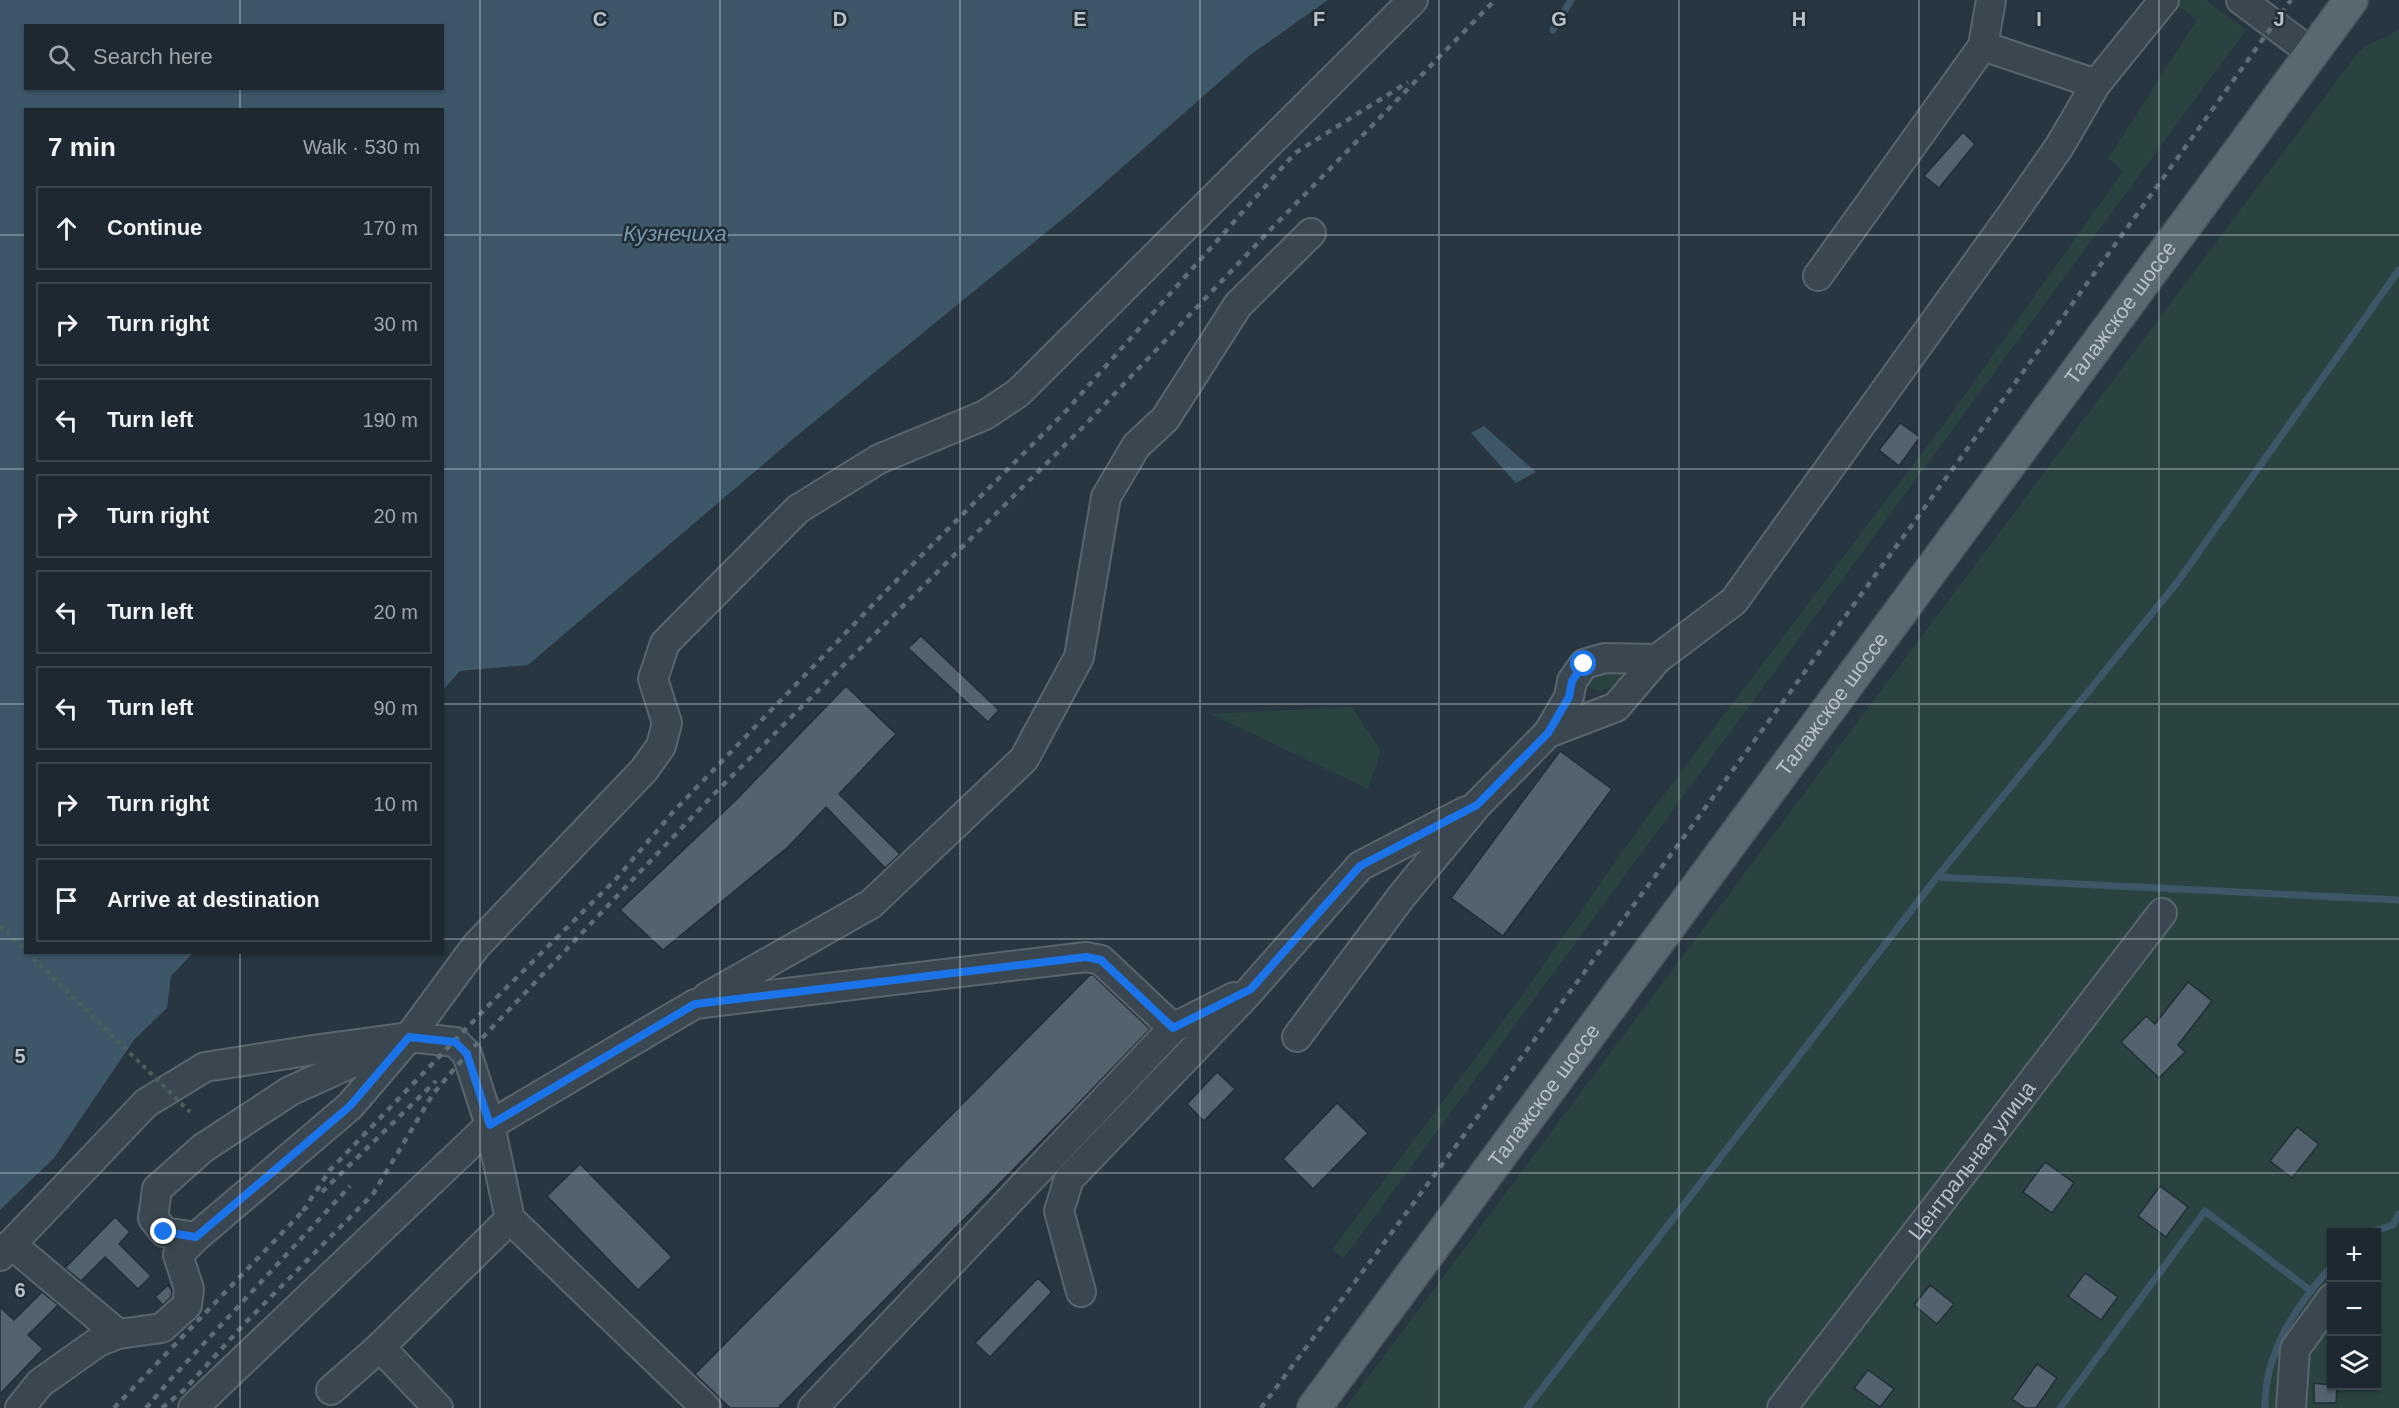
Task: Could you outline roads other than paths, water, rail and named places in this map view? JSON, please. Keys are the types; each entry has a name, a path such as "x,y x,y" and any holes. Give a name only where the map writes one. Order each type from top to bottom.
{"main road":[{"name":"Талажское шоссе","path":"1314,1408 2352,0"}],"street":[{"path":"21,1408 40,1383 98,1342 118,1334 162,1328 187,1305 189,1289 178,1255 196,1237 350,1106 409,1037 476,946 644,770 661,746 667,723 653,680 665,643 798,509 879,459 985,415 1018,393 1413,0"},
{"path":"1818,276 1983,46 1991,0"},
{"path":"1548,733 1616,707 1657,659 1734,601 2013,213 2059,147 2096,84 2164,0"},
{"path":"2241,0 2312,52"},
{"path":"1983,46 2096,84"},
{"path":"193,1408 490,1125 695,1004 871,904 1024,759 1079,657 1106,497 1136,446 1165,419 1238,305 1311,233"},
{"path":"1297,1037 1401,897 1477,805 1548,733 1569,697 1572,681 1584,664 1605,658 1657,659"},
{"path":"1082,1292 1059,1211 1069,1179 1251,989 1360,866 1477,805"},
{"name":"Центральная улица","path":"1782,1408 2162,913"},
{"path":"695,1004 1086,957 1101,960 1173,1028"},
{"path":"813,1408 1173,1028 1251,989"},
{"path":"196,1237 164,1232 153,1218 157,1189 203,1148 290,1091 409,1037"},
{"path":"118,1334 5,1250 146,1103 205,1067 409,1037 455,1042 467,1054 490,1125 510,1219 706,1408"},
{"path":"331,1390 380,1347 510,1219"},
{"path":"2291,1408 2295,1349 2327,1304"},
{"path":"380,1347 438,1408"}],"water":[{"name":"Кузнечиха","path":"0,0 1328,0 1249,56 1076,208 793,439 528,665 460,671 444,689 444,108 24,108 24,954 192,954 171,976 167,1008 134,1040 54,1158 0,1210"},
{"path":"1484,426 1536,472 1516,483 1471,433"}],"waterway":[{"path":"1553,30 1571,0"},
{"path":"1527,1408 1937,877 2176,584 2399,270"},
{"path":"1937,877 2399,900"},
{"path":"2060,1408 2205,1211 2311,1291"},
{"path":"2381,1229 2393,1225 2399,1214"},
{"path":"2265,1408 2266,1388 2276,1350 2306,1297 2327,1272"}],"railway":[{"path":"162,1408 184,1390 247,1321 373,1194 433,1094 467,1054 714,794 1084,426 1273,227 1495,0"},
{"path":"1261,1408 1779,707 2291,0"},
{"path":"303,1211 330,1170 487,1007 616,879 673,812 888,589 1066,411 1295,153 1408,82"},
{"path":"322,1192 436,1081"},
{"path":"146,1408 350,1186"},
{"path":"114,1408 307,1207"}]}
